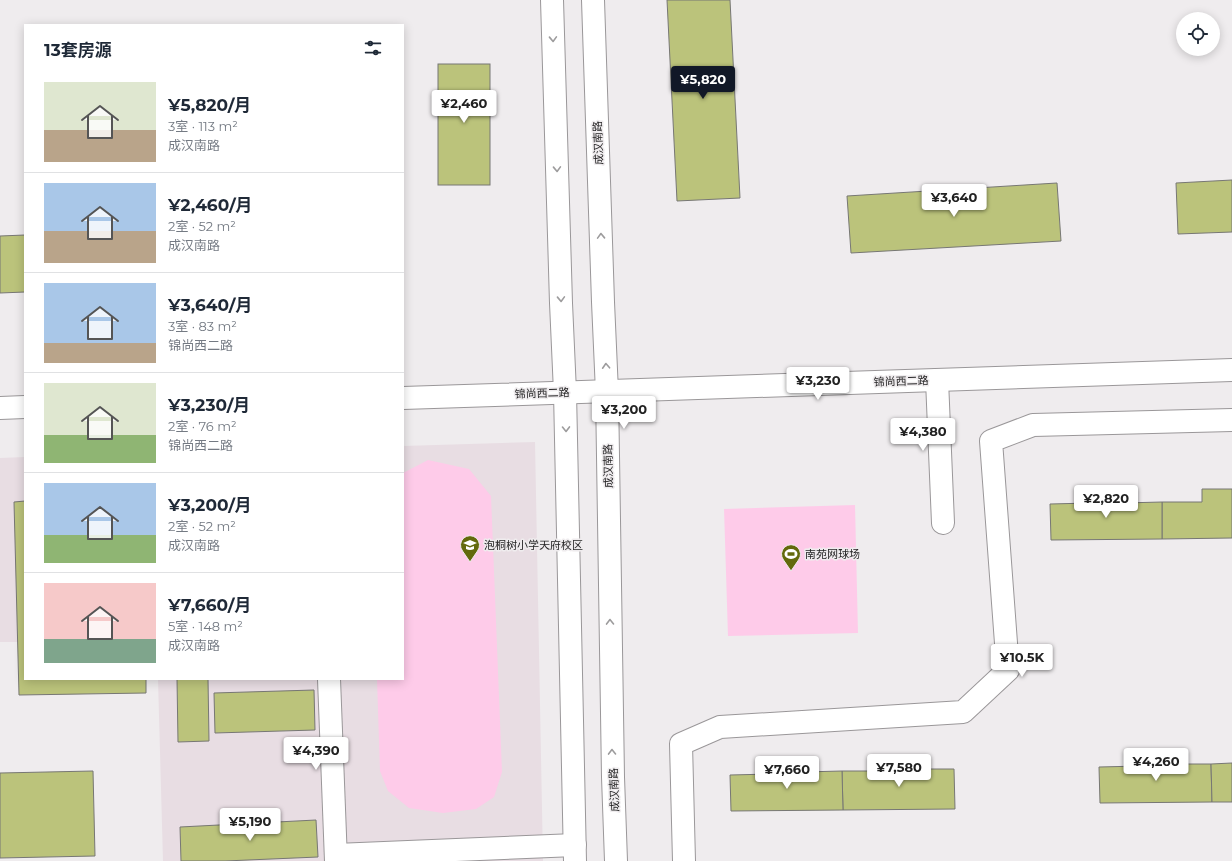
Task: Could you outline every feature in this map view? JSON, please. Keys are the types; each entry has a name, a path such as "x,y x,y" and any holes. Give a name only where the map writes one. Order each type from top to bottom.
{"street":[{"path":"329,680 336,858 575,853 566,392 561,303 552,0"},
{"name":"成汉南路","path":"593,0 607,392 613,777 616,861"},
{"name":"锦尚西二路","path":"404,398 1232,370"},
{"path":"937,380 942,523"},
{"path":"0,408 24,407"},
{"path":"684,861 681,744 720,727 963,712 1008,670 992,441 1032,424 1232,420"}],"shaded area":[{"name":"泡桐树小学天府校区","path":"535,442 543,861 163,861 158,680 404,680 404,446"},
{"path":"24,457 24,642 0,642 0,458"},
{"path":"428,460 469,469 491,496 502,772 494,797 476,809 443,813 409,808 388,791 380,771 377,680 404,680 404,472"},
{"name":"南苑网球场","path":"855,505 858,633 728,636 724,509"}],"building":[{"path":"667,0 730,0 740,198 677,201"},
{"path":"438,64 490,64 490,185 438,185"},
{"path":"1232,180 1232,232 1178,234 1176,183"},
{"path":"1057,183 1061,241 851,253 847,196"},
{"path":"24,235 24,292 0,293 0,236"},
{"path":"1202,489 1232,489 1232,538 1162,539 1162,502 1202,502"},
{"path":"1090,491 1123,491 1123,503 1162,502 1162,539 1051,540 1050,504 1090,503"},
{"path":"24,501 24,680 146,680 146,693 19,695 14,502"},
{"path":"177,680 208,680 209,741 178,742"},
{"path":"314,690 315,730 215,733 214,693"},
{"path":"1139,754 1172,754 1172,764 1211,764 1212,802 1100,803 1099,767 1140,766"},
{"path":"916,757 916,769 954,769 955,809 843,810 842,771 883,771 883,758"},
{"path":"771,762 803,762 803,772 842,771 843,810 731,811 730,775 771,774"},
{"path":"1232,763 1232,802 1212,802 1211,764"},
{"path":"93,771 95,856 0,858 0,773"},
{"path":"316,820 318,857 225,861 181,861 180,827"}],"place":[{"name":"泡桐树小学天府校区","path":"470,562"},
{"name":"南苑网球场","path":"791,571"}]}
